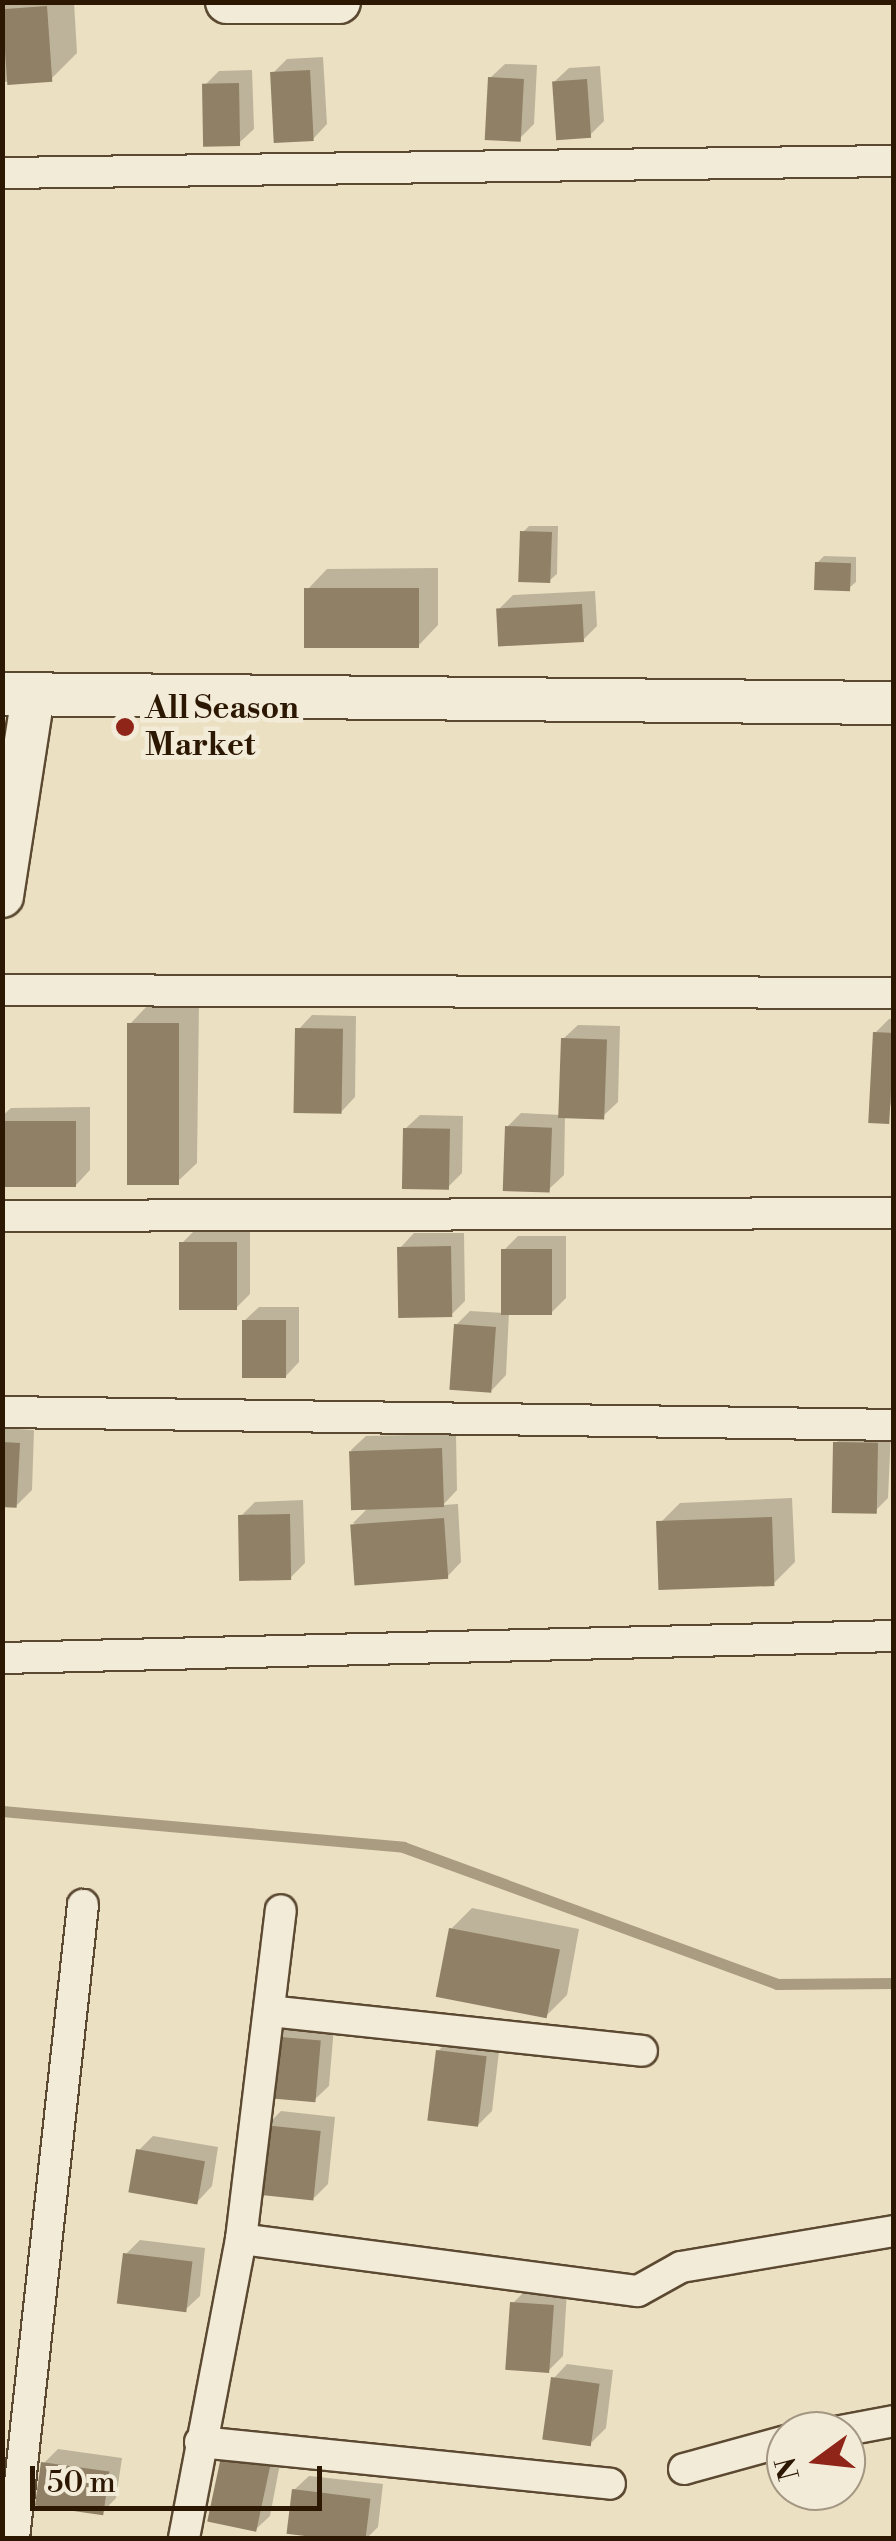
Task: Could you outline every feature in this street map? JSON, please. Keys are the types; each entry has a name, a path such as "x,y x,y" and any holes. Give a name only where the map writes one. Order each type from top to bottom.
{"street":[{"path":"227,2 339,2"},
{"path":"2,173 894,161"},
{"path":"2,896 18,694 894,703"},
{"path":"2,990 894,993"},
{"path":"2,1216 894,1213"},
{"path":"2,1412 894,1425"},
{"path":"2,1658 894,1636"},
{"path":"14,2538 83,1904"},
{"path":"184,2538 240,2240 281,1910"},
{"path":"268,2011 642,2051"},
{"path":"240,2240 638,2291 681,2267 894,2231"},
{"path":"866,2427 894,2422"},
{"path":"200,2442 610,2484"},
{"path":"684,2468 766,2446"}],"building":[{"path":"47,6 52,82 7,85 2,9"},
{"path":"310,70 314,141 274,143 270,72"},
{"path":"488,77 524,79 521,142 485,140"},
{"path":"587,79 591,138 556,140 552,81"},
{"path":"239,83 240,146 203,147 202,84"},
{"path":"520,531 552,532 550,583 518,582"},
{"path":"815,562 851,563 850,591 814,590"},
{"path":"304,588 419,588 419,648 304,648"},
{"path":"582,604 584,642 498,646 496,609"},
{"path":"127,1023 179,1023 179,1185 127,1185"},
{"path":"295,1028 343,1029 342,1114 294,1113"},
{"path":"873,1032 894,1033 889,1124 868,1123"},
{"path":"561,1038 607,1040 604,1120 558,1118"},
{"path":"2,1121 76,1121 76,1187 2,1187"},
{"path":"505,1126 552,1128 550,1193 503,1191"},
{"path":"403,1128 450,1129 449,1190 402,1189"},
{"path":"179,1242 237,1242 237,1310 179,1310"},
{"path":"451,1246 452,1317 398,1318 397,1247"},
{"path":"501,1249 552,1249 552,1315 501,1315"},
{"path":"242,1320 286,1320 286,1378 242,1378"},
{"path":"454,1324 496,1327 491,1393 449,1390"},
{"path":"2,1442 20,1443 17,1508 2,1507"},
{"path":"833,1442 878,1443 877,1514 832,1513"},
{"path":"442,1448 444,1507 351,1510 349,1451"},
{"path":"290,1514 291,1580 239,1581 238,1515"},
{"path":"772,1517 774,1586 658,1590 656,1521"},
{"path":"444,1518 448,1579 354,1585 350,1525"},
{"path":"449,1928 560,1950 547,2018 436,1997"},
{"path":"269,2036 321,2041 315,2102 264,2098"},
{"path":"436,2050 487,2056 478,2127 427,2120"},
{"path":"264,2125 321,2131 313,2201 257,2195"},
{"path":"136,2149 205,2161 197,2204 128,2192"},
{"path":"123,2253 192,2262 186,2312 117,2304"},
{"path":"510,2302 554,2305 549,2373 505,2370"},
{"path":"551,2377 600,2384 591,2446 542,2439"},
{"path":"222,2452 271,2462 256,2532 207,2521"},
{"path":"41,2462 109,2472 103,2515 35,2506"},
{"path":"292,2489 370,2499 366,2538 287,2534"}],"waterway":[{"path":"2,1811 403,1847 777,1984 894,1983"}],"place":[{"name":"All Season Market","path":"125,727"}]}
